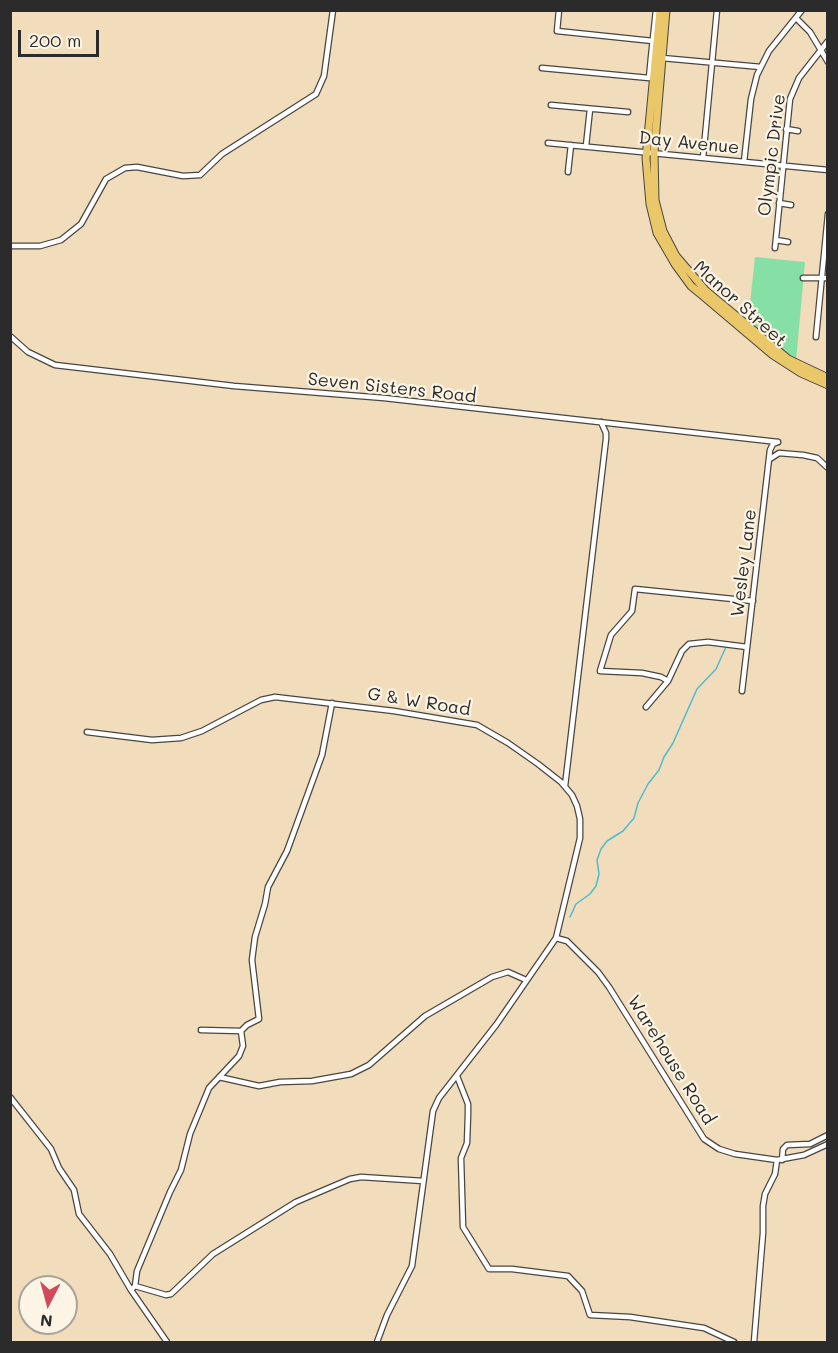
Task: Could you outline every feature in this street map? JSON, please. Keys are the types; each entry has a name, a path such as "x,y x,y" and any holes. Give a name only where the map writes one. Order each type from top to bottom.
{"main road":[{"name":"Manor Street","path":"658,10 648,193 653,220 666,251 691,286 773,355 801,373 828,385"},
{"name":"Manor Street","path":"656,57 666,10"},
{"name":"Manor Street","path":"650,152 659,216 668,242 686,270 706,291 788,359 828,378"}],"street":[{"path":"10,246 48,246 69,235 81,224 106,179 117,171 131,167 183,176 200,175 222,154 316,94 324,76 333,10"},
{"path":"559,10 557,31 653,41"},
{"path":"542,68 649,78 656,57 653,41 658,10"},
{"path":"703,158 717,10"},
{"path":"744,162 751,99 761,67 770,51 802,10"},
{"path":"796,18 810,32 828,62"},
{"name":"Olympic Drive","path":"775,248 790,99 796,85 828,41"},
{"path":"656,57 761,67"},
{"path":"551,105 628,112"},
{"path":"586,146 590,109"},
{"path":"786,129 798,131"},
{"name":"Day Avenue","path":"548,142 828,170"},
{"path":"568,171 571,145"},
{"path":"779,204 791,205"},
{"path":"816,337 825,278 828,214"},
{"path":"776,240 788,242"},
{"path":"803,278 825,278"},
{"path":"818,312 828,313"},
{"name":"Seven Sisters Road","path":"10,336 28,352 55,365 234,386 384,398 778,442"},
{"path":"565,786 606,439 601,422"},
{"name":"Wesley Lane","path":"742,691 771,448 778,442"},
{"path":"770,459 779,453 803,455 817,458 828,468"},
{"path":"668,681 642,673 600,671 611,635 632,612 635,589 753,601"},
{"path":"646,707 668,681 682,651 689,644 708,642 747,647"},
{"name":"G & W Road","path":"87,732 152,740 173,740 202,731 261,700 275,696 394,711 477,725 508,743 565,786 577,806 580,838 556,938 496,1025 439,1098 433,1111 412,1266 387,1315 377,1342"},
{"path":"201,1030 241,1031 247,1025 260,1019 252,960 255,937 268,887 287,851 322,755 332,703"},
{"name":"Warehouse Road","path":"556,938 567,941 598,972 704,1139 719,1149 735,1154 780,1160 804,1155 828,1144"},
{"path":"219,1077 259,1086 280,1082 312,1081 351,1074 369,1065 425,1016 492,977 508,972 526,980"},
{"path":"133,1288 137,1271 181,1170 193,1123 208,1088 242,1051 241,1031"},
{"path":"457,1076 468,1104 468,1143 461,1158 463,1227 489,1269 512,1269 568,1276 582,1291 590,1315 630,1317 704,1328 734,1342"},
{"path":"10,1097 51,1149 59,1168 74,1190 79,1214 110,1254 167,1342"},
{"path":"754,1342 763,1206 768,1188 783,1149 787,1145 810,1144 828,1135"},
{"path":"133,1288 171,1294 213,1254 296,1202 344,1181 361,1177 423,1181"}],"green space":[{"path":"755,257 805,262 796,361 748,322"}],"waterway":[{"path":"570,917 576,904 590,894 596,886 599,874 597,860 601,849 607,841 623,831 634,818 638,803 673,743 697,689 716,669 726,647"}]}
